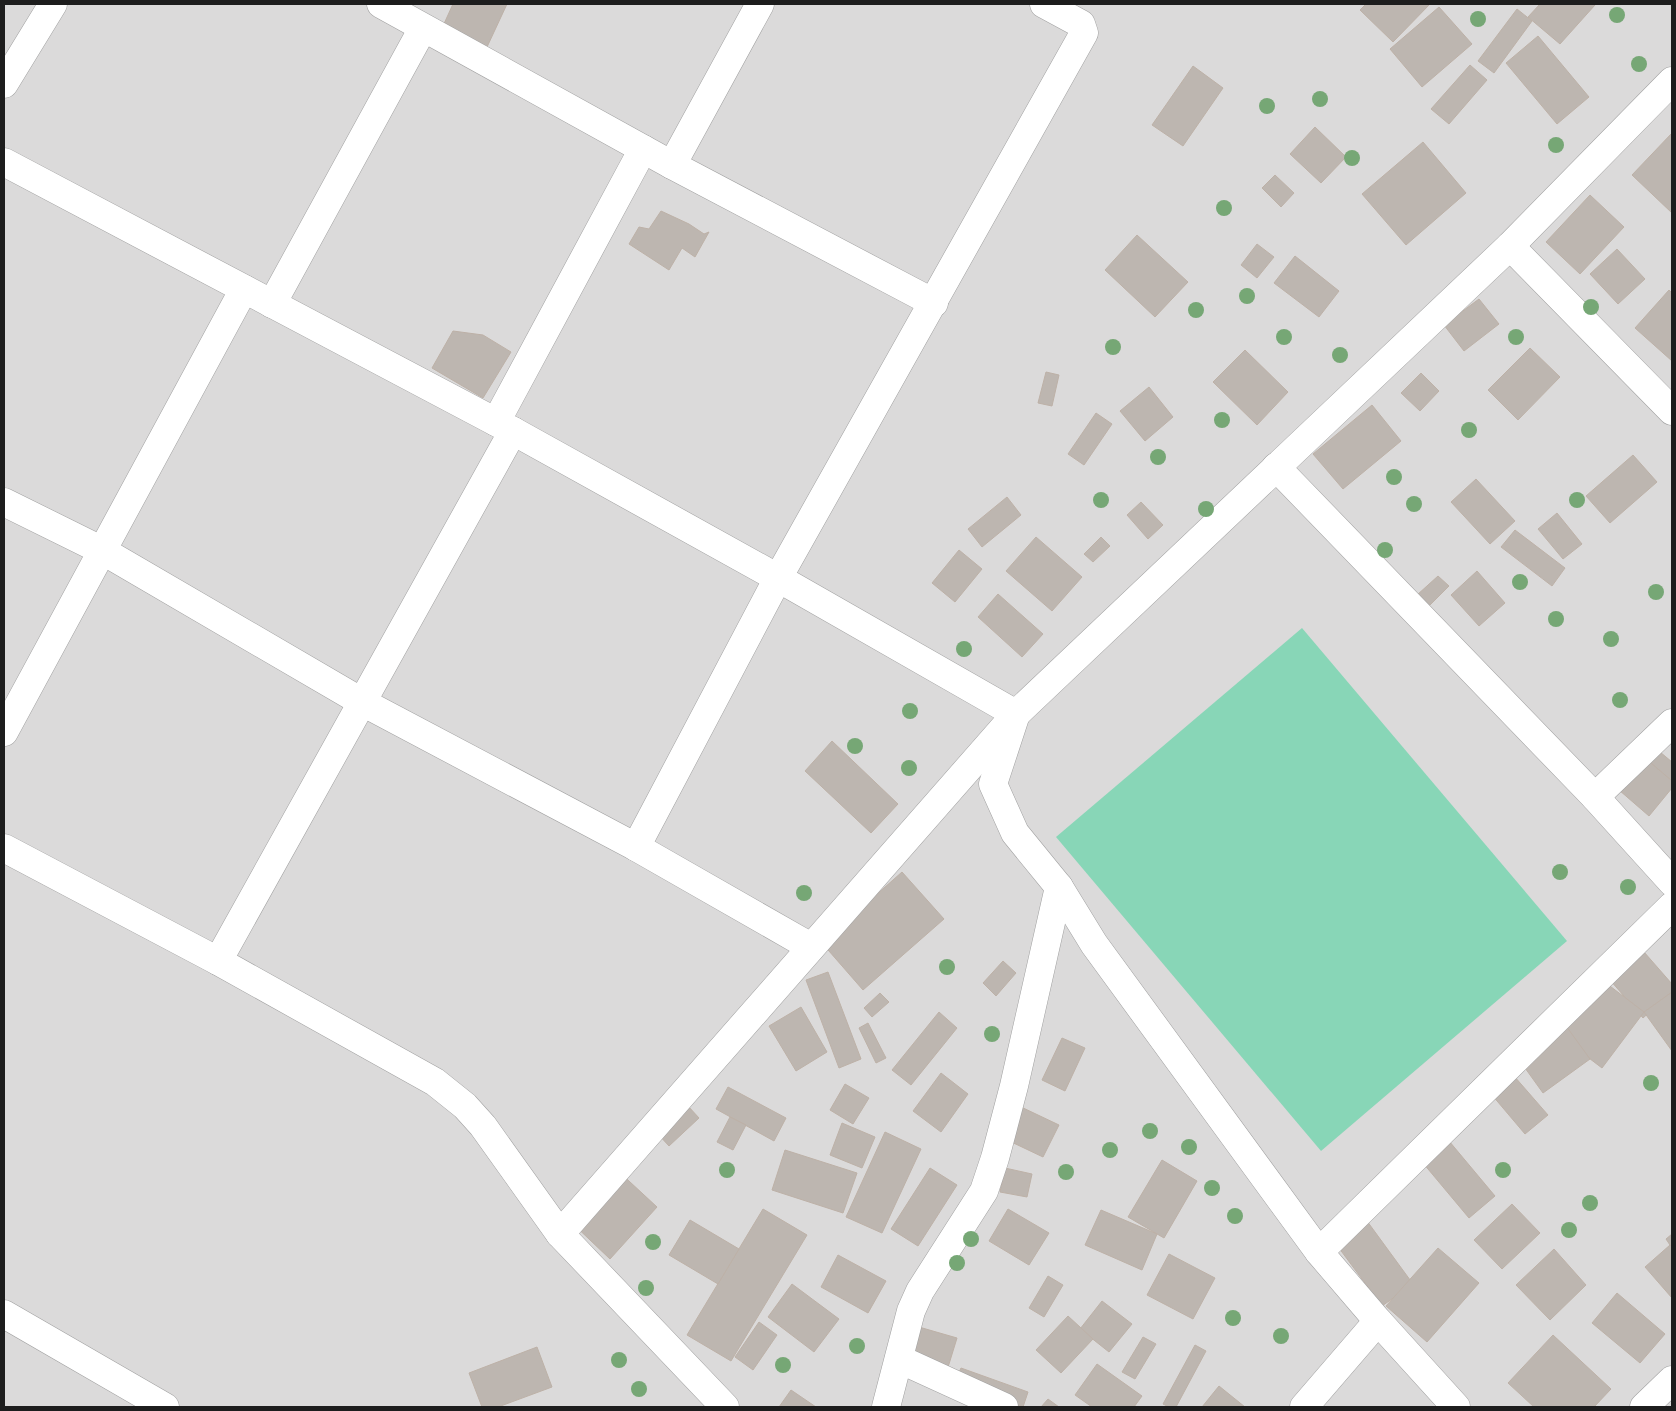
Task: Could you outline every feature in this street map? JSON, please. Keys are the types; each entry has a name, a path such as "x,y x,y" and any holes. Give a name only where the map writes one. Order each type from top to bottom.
{"street":[{"path":"4,84 53,4"},
{"path":"381,4 413,16 672,165 934,303"},
{"path":"672,165 760,4"},
{"path":"636,847 778,578 1084,33 1072,10 1044,4"},
{"path":"272,304 413,16"},
{"path":"560,1234 1016,714 1510,246 1672,81"},
{"path":"218,961 362,702 505,426 643,149"},
{"path":"4,162 505,426 778,578 1016,714"},
{"path":"1510,246 1672,411"},
{"path":"4,732 244,289"},
{"path":"1276,467 1595,797 1672,882"},
{"path":"4,502 103,551 362,702 636,847 811,947"},
{"path":"1016,714 993,784 1015,833 1059,887 1094,944 1319,1252 1456,1407"},
{"path":"1595,797 1672,723"},
{"path":"4,848 218,961 443,1088 465,1106 483,1126 560,1234 725,1407"},
{"path":"886,1407 905,1332 920,1291 984,1191 995,1158 1014,1086 1059,887"},
{"path":"1319,1252 1672,906"},
{"path":"4,1314 165,1407"},
{"path":"1304,1407 1378,1321"},
{"path":"899,1359 1004,1407"},
{"path":"1644,1407 1672,1380"}],"shaded area":[{"path":"4,4 1672,4 1672,1407 4,1407"}],"green space":[{"path":"1302,628 1567,941 1321,1151 1056,837"}],"building":[{"path":"453,4 507,4 487,47 443,26"},
{"path":"1366,4 1430,4 1393,42 1360,10"},
{"path":"1540,4 1595,5 1560,44 1528,17"},
{"path":"1439,7 1472,44 1422,87 1390,49"},
{"path":"1517,9 1532,21 1494,73 1478,61"},
{"path":"1538,36 1589,97 1557,124 1506,63"},
{"path":"1470,65 1487,80 1449,124 1431,109"},
{"path":"1193,66 1223,88 1183,146 1152,125"},
{"path":"1315,127 1346,157 1321,183 1290,154"},
{"path":"1672,133 1672,213 1632,175"},
{"path":"1423,142 1466,193 1406,245 1362,194"},
{"path":"1275,175 1294,193 1281,207 1262,188"},
{"path":"1590,195 1624,227 1580,274 1546,242"},
{"path":"661,211 689,224 704,234 709,232 695,257 682,248 669,270 629,244 639,227 649,229"},
{"path":"1137,235 1188,282 1155,317 1105,270"},
{"path":"1257,244 1274,257 1257,278 1241,265"},
{"path":"1617,249 1645,279 1618,304 1590,274"},
{"path":"1295,256 1339,291 1319,317 1274,283"},
{"path":"1669,290 1672,293 1672,361 1635,328"},
{"path":"1479,299 1499,324 1464,351 1444,325"},
{"path":"453,331 483,335 511,352 483,398 432,368"},
{"path":"1530,348 1560,377 1518,420 1488,390"},
{"path":"1245,350 1288,392 1257,425 1213,382"},
{"path":"1046,372 1059,375 1052,406 1038,403"},
{"path":"1421,373 1439,391 1420,411 1401,393"},
{"path":"1149,387 1173,417 1145,441 1120,411"},
{"path":"1372,405 1401,441 1343,489 1313,454"},
{"path":"1096,413 1112,424 1084,465 1068,454"},
{"path":"1633,455 1657,482 1610,523 1586,496"},
{"path":"1476,479 1515,521 1490,544 1451,502"},
{"path":"1007,497 1021,515 982,547 968,529"},
{"path":"1141,502 1163,525 1148,539 1127,515"},
{"path":"1557,513 1582,544 1563,559 1538,529"},
{"path":"1515,530 1565,568 1552,586 1501,547"},
{"path":"1036,537 1082,577 1052,611 1006,571"},
{"path":"1101,537 1110,546 1093,562 1084,554"},
{"path":"959,550 982,569 955,602 932,583"},
{"path":"1477,571 1505,603 1479,626 1451,595"},
{"path":"1438,576 1449,586 1428,607 1417,595"},
{"path":"998,594 1043,634 1022,657 978,617"},
{"path":"832,741 898,804 871,833 805,771"},
{"path":"1654,747 1672,762 1672,781 1645,758"},
{"path":"1645,758 1672,781 1672,788 1649,816 1619,790"},
{"path":"902,872 944,919 863,990 822,943"},
{"path":"1630,936 1672,984 1672,992 1643,1018 1597,965"},
{"path":"1003,961 1016,973 996,996 983,983"},
{"path":"828,972 861,1059 839,1068 806,980"},
{"path":"1602,980 1644,1012 1602,1068 1560,1036"},
{"path":"1672,992 1672,1051 1644,1012"},
{"path":"880,993 889,1002 872,1017 864,1008"},
{"path":"801,1007 827,1052 796,1071 769,1026"},
{"path":"939,1012 957,1028 911,1085 892,1070"},
{"path":"1561,1019 1590,1059 1543,1093 1515,1054"},
{"path":"868,1023 886,1058 876,1063 859,1028"},
{"path":"1062,1038 1085,1048 1065,1091 1042,1080"},
{"path":"941,1073 968,1094 941,1132 913,1111"},
{"path":"1514,1076 1548,1115 1525,1134 1492,1095"},
{"path":"845,1084 869,1098 853,1124 830,1110"},
{"path":"728,1087 786,1118 774,1141 716,1109"},
{"path":"677,1094 699,1118 669,1146 647,1122"},
{"path":"1019,1106 1059,1125 1043,1157 1003,1138"},
{"path":"730,1117 746,1125 733,1150 717,1142"},
{"path":"842,1123 875,1137 862,1168 830,1155"},
{"path":"885,1132 921,1149 882,1233 846,1217"},
{"path":"1449,1141 1495,1196 1469,1218 1423,1163"},
{"path":"785,1150 857,1173 843,1213 772,1190"},
{"path":"1162,1160 1197,1181 1164,1238 1128,1217"},
{"path":"930,1168 957,1185 918,1246 891,1229"},
{"path":"1005,1168 1032,1174 1027,1197 1000,1192"},
{"path":"616,1169 657,1207 610,1259 569,1220"},
{"path":"1512,1204 1540,1233 1502,1269 1474,1240"},
{"path":"763,1209 807,1235 731,1361 687,1335"},
{"path":"1008,1209 1049,1233 1029,1265 989,1241"},
{"path":"1101,1210 1157,1234 1142,1270 1085,1245"},
{"path":"690,1220 739,1249 718,1284 669,1255"},
{"path":"1367,1221 1413,1284 1382,1306 1336,1244"},
{"path":"1672,1234 1672,1248 1666,1239"},
{"path":"1670,1245 1672,1247 1672,1298 1645,1267"},
{"path":"1438,1248 1479,1283 1427,1342 1386,1306"},
{"path":"1554,1249 1586,1285 1550,1320 1516,1285"},
{"path":"1169,1254 1215,1278 1193,1319 1147,1295"},
{"path":"838,1255 886,1281 868,1313 821,1287"},
{"path":"1048,1276 1063,1285 1044,1317 1029,1308"},
{"path":"792,1284 839,1319 814,1352 768,1317"},
{"path":"1617,1293 1665,1334 1640,1363 1592,1323"},
{"path":"1102,1301 1132,1324 1109,1352 1080,1329"},
{"path":"1068,1316 1093,1339 1061,1373 1036,1350"},
{"path":"759,1322 777,1335 753,1370 735,1357"},
{"path":"912,1325 957,1338 945,1377 900,1364"},
{"path":"1553,1335 1611,1389 1594,1407 1534,1407 1508,1383"},
{"path":"1143,1337 1156,1344 1135,1379 1122,1372"},
{"path":"1195,1345 1206,1351 1176,1407 1169,1407 1163,1404"},
{"path":"537,1347 552,1387 498,1407 482,1407 469,1373"},
{"path":"1097,1364 1142,1396 1134,1407 1092,1407 1075,1395"},
{"path":"961,1368 1028,1392 1023,1407 955,1382"},
{"path":"1219,1386 1245,1407 1202,1407"},
{"path":"791,1390 816,1407 779,1407"},
{"path":"1048,1399 1059,1407 1041,1407"}]}
